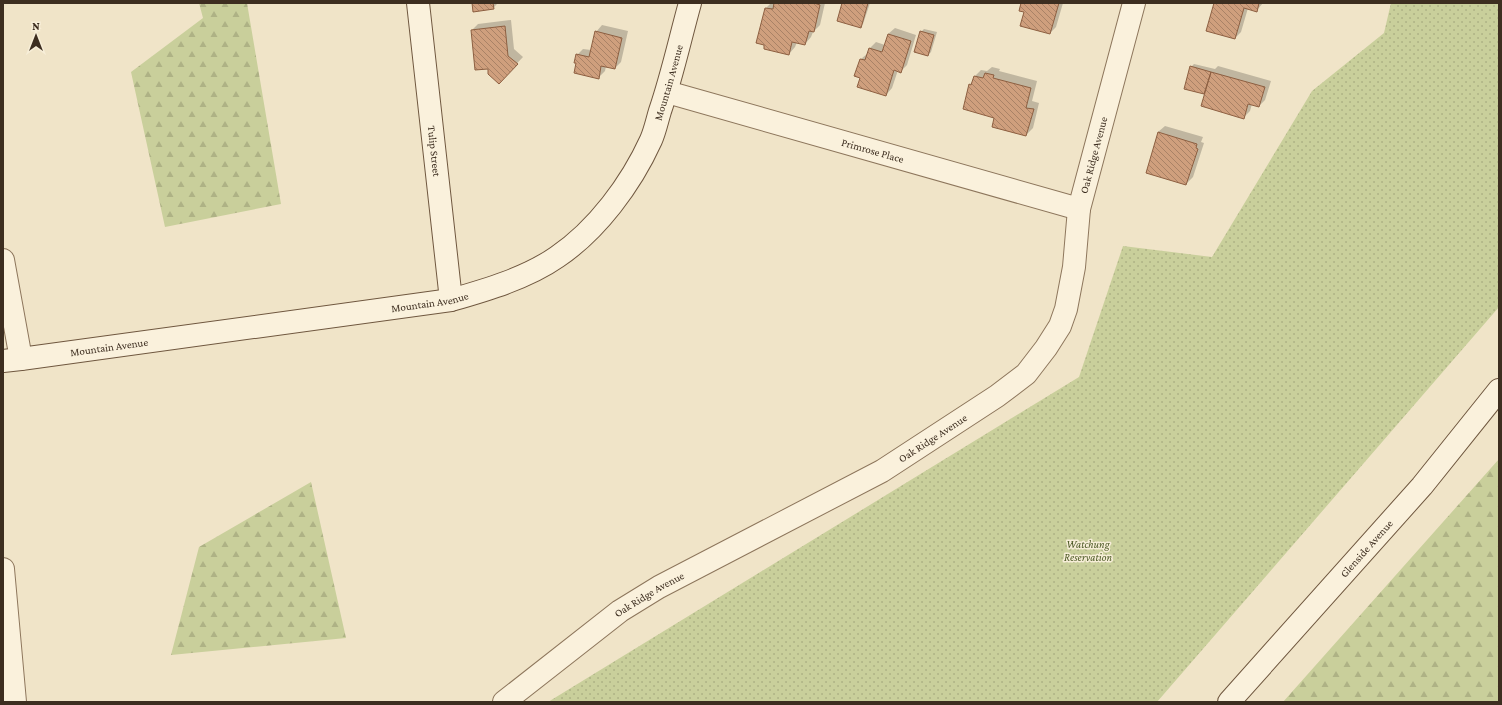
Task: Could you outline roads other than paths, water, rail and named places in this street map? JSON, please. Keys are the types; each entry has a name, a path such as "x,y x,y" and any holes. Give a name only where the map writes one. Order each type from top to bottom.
{"street":[{"name":"Tulip Street","path":"418,3 451,300"},
{"name":"Mountain Avenue","path":"12,360 451,300 480,292 524,275 556,258 583,237 615,200 639,162 651,139 667,92 690,3"},
{"name":"Oak Ridge Avenue","path":"504,702 620,611 659,587 882,471 998,396 1026,374 1046,348 1066,309 1074,267 1078,209 1134,3"},
{"name":"Primrose Place","path":"667,92 1078,209"},
{"path":"3,260 12,360"},
{"name":"Glenside Avenue","path":"1229,702 1422,486 1499,390"},
{"path":"3,569 15,702"}],"park label":[{"name":"Watchung Reservation","path":"1088,550"}]}
